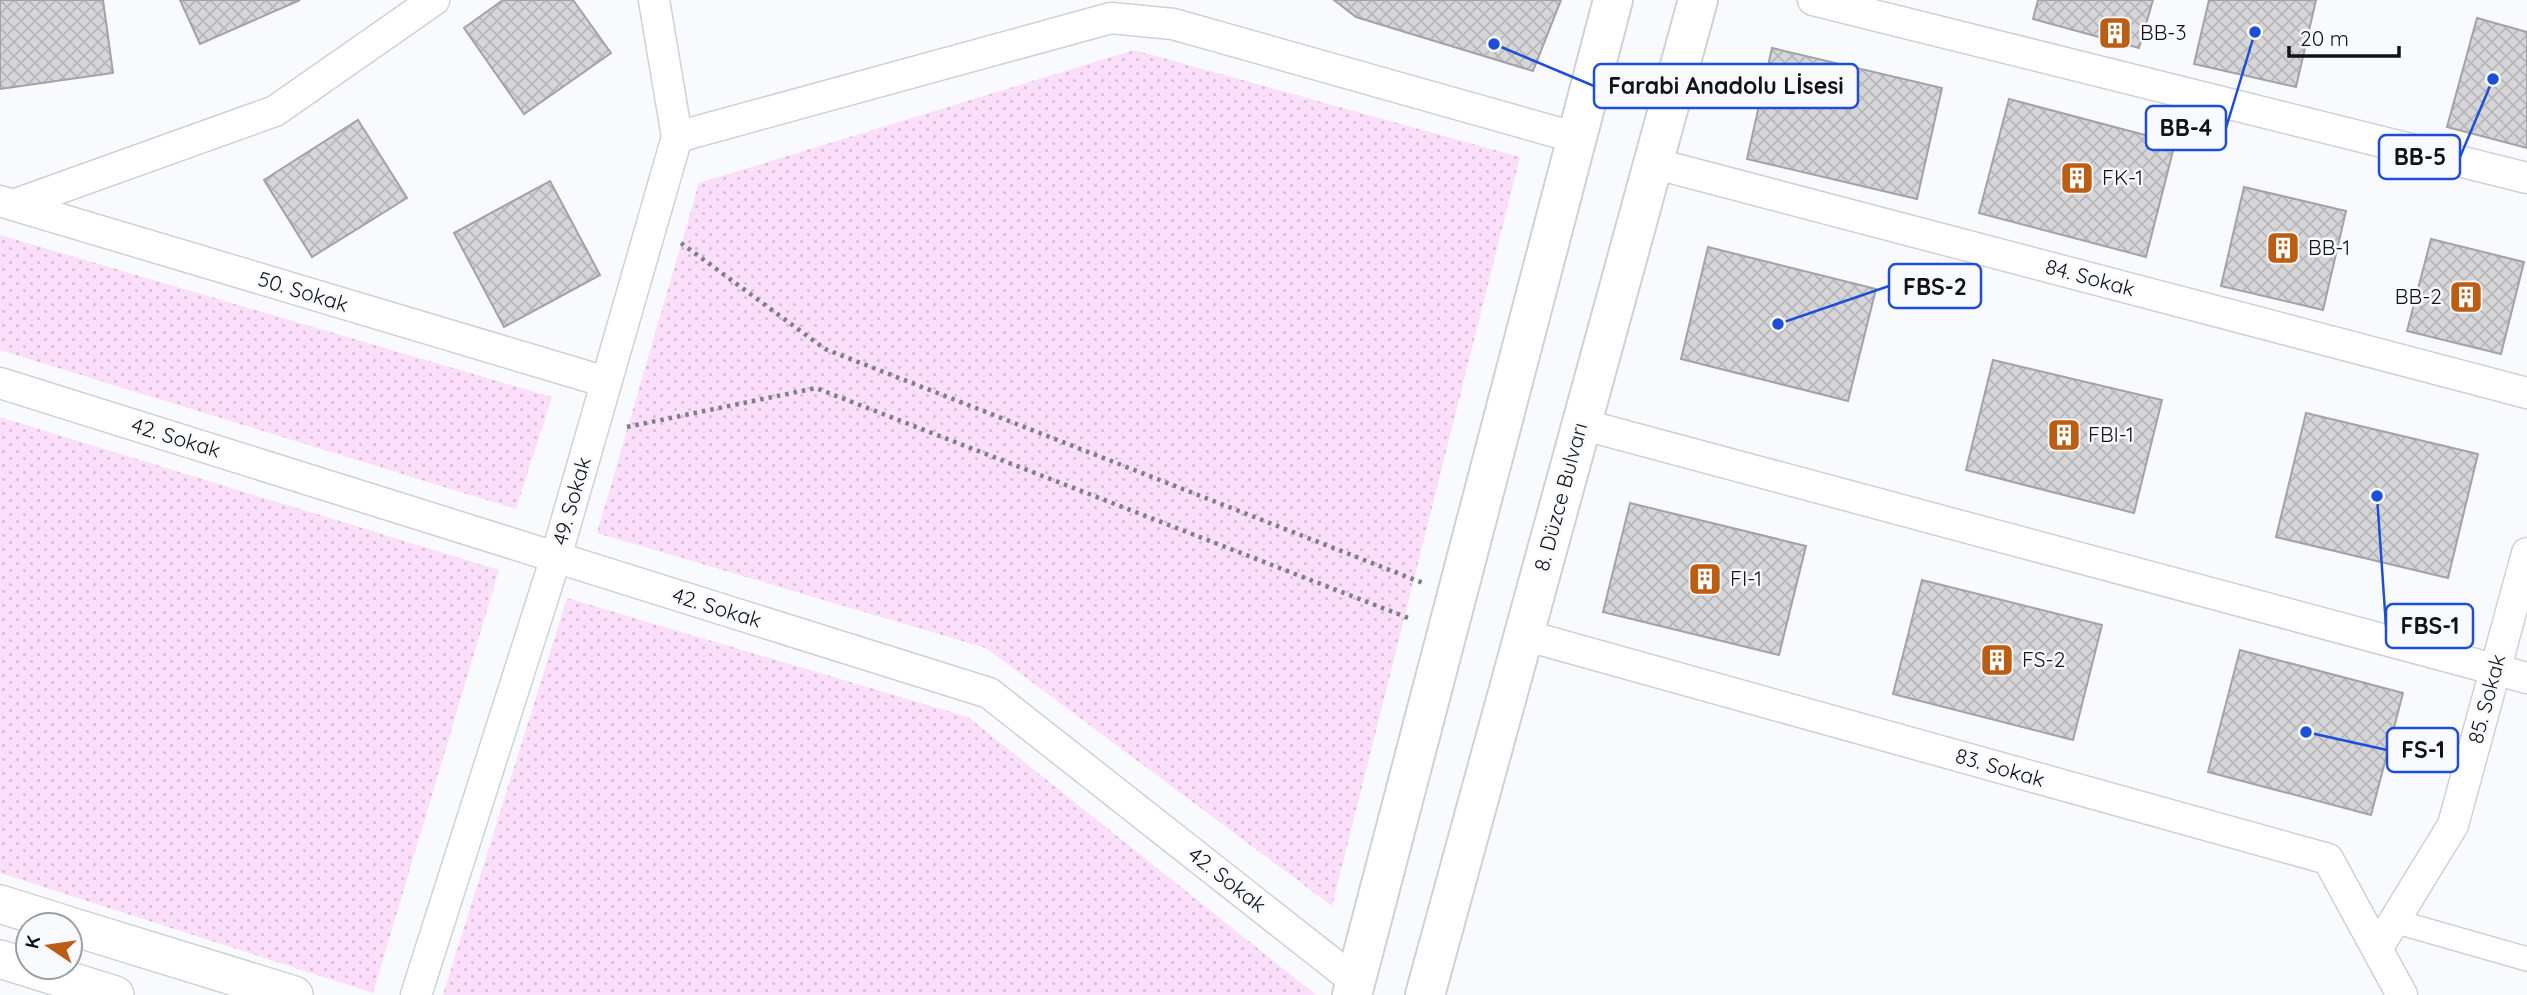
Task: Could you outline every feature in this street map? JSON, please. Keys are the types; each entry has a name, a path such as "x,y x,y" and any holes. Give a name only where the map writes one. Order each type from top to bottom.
{"main road":[{"path":"1354,988 1612,0"},
{"name":"8. Düzce Bulvarı","path":"1424,995 1698,0"}],"street":[{"path":"6,203 275,111 434,0"},
{"name":"49. Sokak","path":"416,995 556,557 677,137 654,0"},
{"path":"1813,0 2527,178"},
{"path":"677,137 1111,18 1152,11 1173,23 1577,138"},
{"name":"84. Sokak","path":"1653,163 2527,393"},
{"name":"50. Sokak","path":"6,203 606,382"},
{"name":"42. Sokak","path":"0,383 989,693 1354,988"},
{"path":"1581,424 2527,678"},
{"name":"85. Sokak","path":"2377,949 2453,825 2527,553"},
{"name":"83. Sokak","path":"1524,635 2328,859 2402,995"},
{"path":"0,904 22,911"},
{"path":"2394,921 2527,959"},
{"path":"84,931 294,995"},
{"path":"0,959 115,995"}],"path":[{"path":"653,222 825,349 1456,596"},
{"path":"592,434 816,388 1447,633"}],"shaded area":[{"path":"1134,50 1520,157 1332,906 986,648 597,533 699,183"},
{"path":"0,235 552,397 516,509 0,350"},
{"path":"0,417 499,570 373,993 0,873"},
{"path":"567,598 968,717 1316,995 443,995"}],"building":[{"path":"0,0 103,0 113,73 0,89"},
{"path":"180,0 300,0 200,44"},
{"path":"503,0 573,0 611,53 524,114 464,28"},
{"path":"1334,0 1561,0 1533,71 1356,17"},
{"name":"BB-3","path":"2038,0 2153,0 2139,48 2033,19"},
{"path":"2209,0 2316,0 2296,87 2194,64"},
{"path":"2477,18 2527,32 2527,148 2447,127"},
{"path":"1772,48 1942,88 1917,199 1747,159"},
{"name":"FK-1","path":"2009,99 2175,143 2146,257 1979,213"},
{"path":"358,120 407,198 312,257 264,180"},
{"path":"550,181 600,275 504,327 454,233"},
{"name":"BB-1","path":"2244,187 2346,211 2323,310 2221,286"},
{"name":"BB-2","path":"2431,239 2524,262 2501,354 2407,331"},
{"path":"1708,247 1876,289 1848,401 1681,359"},
{"name":"FBI-1","path":"1993,360 2162,400 2134,513 1966,470"},
{"path":"2306,413 2478,454 2448,578 2276,537"},
{"name":"FI-1","path":"1630,503 1806,546 1779,655 1603,612"},
{"name":"FS-2","path":"1922,580 2102,625 2073,740 1893,694"},
{"path":"2240,650 2403,693 2371,815 2208,772"}],"place":[{"name":"BB-4","path":"2255,32"},
{"name":"BB-3","path":"2115,33"},
{"name":"Farabi Anadolu Lİsesi","path":"1494,44"},
{"name":"BB-5","path":"2493,79"},
{"name":"FK-1","path":"2077,178"},
{"name":"BB-1","path":"2283,248"},
{"name":"BB-2","path":"2466,297"},
{"name":"FBS-2","path":"1778,324"},
{"name":"FBI-1","path":"2064,435"},
{"name":"FBS-1","path":"2377,496"},
{"name":"FI-1","path":"1705,579"},
{"name":"FS-2","path":"1997,660"},
{"name":"FS-1","path":"2306,732"}]}
